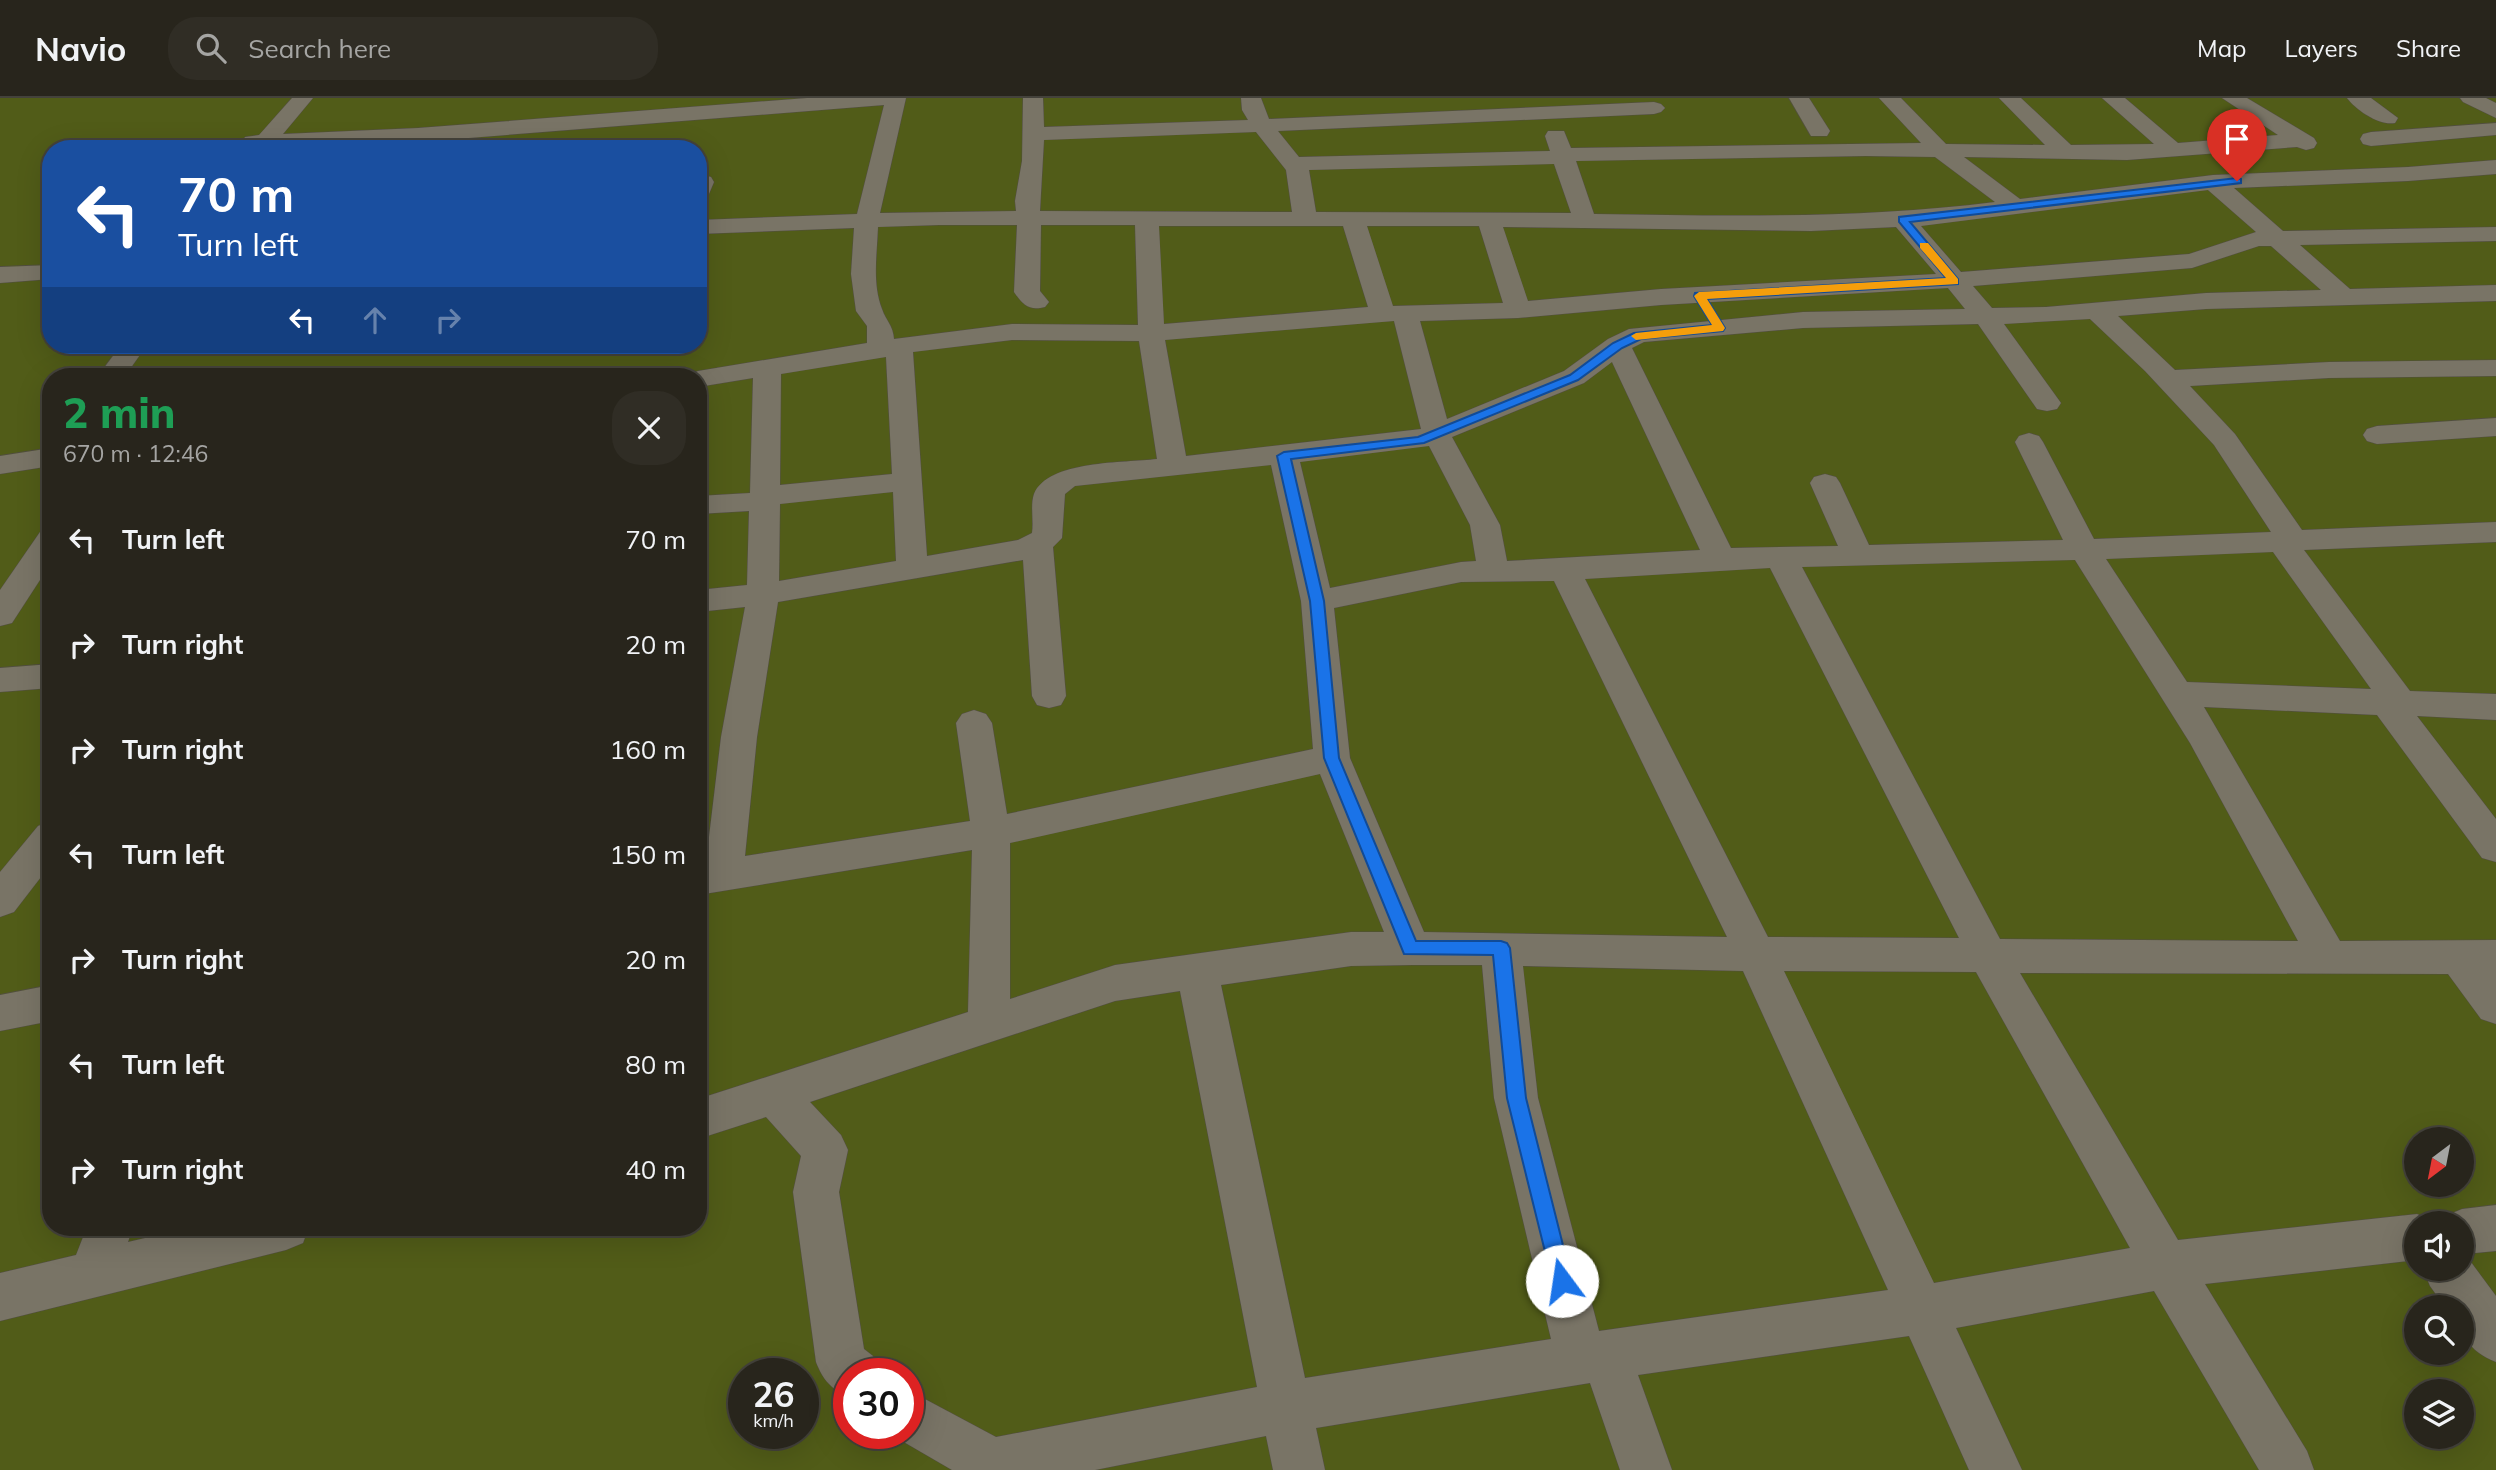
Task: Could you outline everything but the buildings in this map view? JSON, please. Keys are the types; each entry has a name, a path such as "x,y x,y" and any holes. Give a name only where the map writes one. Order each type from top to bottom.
{"street":[{"path":"261,140 303,98"},
{"path":"295,140 510,128 699,105 887,98"},
{"path":"896,98 867,220 863,274 869,311 880,326 890,349 906,481 912,568"},
{"path":"1033,98 1034,134 1027,201 1027,292 1037,302"},
{"path":"1251,98 1253,110 1264,128 1297,169 1305,219"},
{"path":"1034,134 1264,128 1429,107 1546,105 1654,108 1646,98"},
{"path":"1799,98 1819,131"},
{"path":"1889,98 1940,150 2016,207"},
{"path":"2009,98 2065,152"},
{"path":"2112,98 2175,151"},
{"path":"2232,98 2360,175"},
{"path":"2357,98 2387,118"},
{"path":"2470,98 2496,112"},
{"path":"1546,105 1585,221"},
{"path":"1429,107 1446,160 1452,200"},
{"path":"503,140 510,128"},
{"path":"2371,139 2496,130"},
{"path":"1293,164 1783,150 2175,151 2301,140"},
{"path":"707,227 867,220 1029,218 1353,219 1452,200 1489,219 1811,224 1903,220 2213,182 2496,167"},
{"path":"2213,182 2345,298"},
{"path":"1147,218 1151,333 1173,468"},
{"path":"1353,219 1394,314 1436,433 1485,525 1493,571"},
{"path":"1489,219 1518,310"},
{"path":"1903,220 1986,317 2047,403"},
{"path":"707,378 1012,332 1151,333 1394,314 1518,310 1695,286 1954,281 2192,261 2243,242 2276,238 2496,234"},
{"path":"0,275 40,272"},
{"path":"1695,286 1719,328"},
{"path":"707,600 763,594 1027,549 1046,538 1050,525 1047,495 1053,485 1068,478 1420,440 1574,377 1618,345 1638,335 1803,320 1986,317 2206,301 2492,297"},
{"path":"2097,311 2225,440 2392,702 2496,847"},
{"path":"1618,345 1720,559"},
{"path":"2167,379 2329,370 2496,368"},
{"path":"767,370 763,594 739,737 711,877 991,832 1332,758"},
{"path":"2377,435 2496,427"},
{"path":"2029,442 2084,550 2178,694 2329,958"},
{"path":"1284,456 1317,601 1332,758 1411,949"},
{"path":"0,465 42,458"},
{"path":"707,504 906,481"},
{"path":"1825,483 1858,555"},
{"path":"1317,601 1461,572 1566,570 1720,559 2084,550 2496,533"},
{"path":"1037,543 1049,696"},
{"path":"0,615 42,552"},
{"path":"1781,558 1987,954 2288,1470"},
{"path":"1566,570 1755,952 1996,1470"},
{"path":"0,680 42,677"},
{"path":"2178,694 2496,707"},
{"path":"974,723 991,832 989,1025"},
{"path":"0,901 42,847"},
{"path":"1501,948 1516,1098 1594,1357 1646,1470"},
{"path":"707,1116 1115,983 1351,949 2478,957 2496,1006"},
{"path":"1197,971 1299,1470"},
{"path":"0,1013 42,1005"},
{"path":"775,1095 825,1150 816,1192 840,1358"},
{"path":"2474,1231 2496,1228"},
{"path":"92,1274 107,1236"},
{"path":"0,1297 249,1236"},
{"path":"924,1425 992,1464 1286,1407 1594,1357 1922,1310 2166,1265 2404,1238"},
{"path":"2456,1281 2496,1337"}],"green space":[{"path":"0,98 2496,98 2496,1470 0,1470"}],"slow traffic":[{"path":"1636,336 1719,328 1699,296 1954,281 1924,245"}],"route":[{"path":"1562,1281 1516,1098 1501,948 1411,949 1332,758 1317,601 1284,456 1420,440 1574,377 1618,345 1638,335 1719,328 1699,296 1954,281 1903,220 2237,181"}]}
